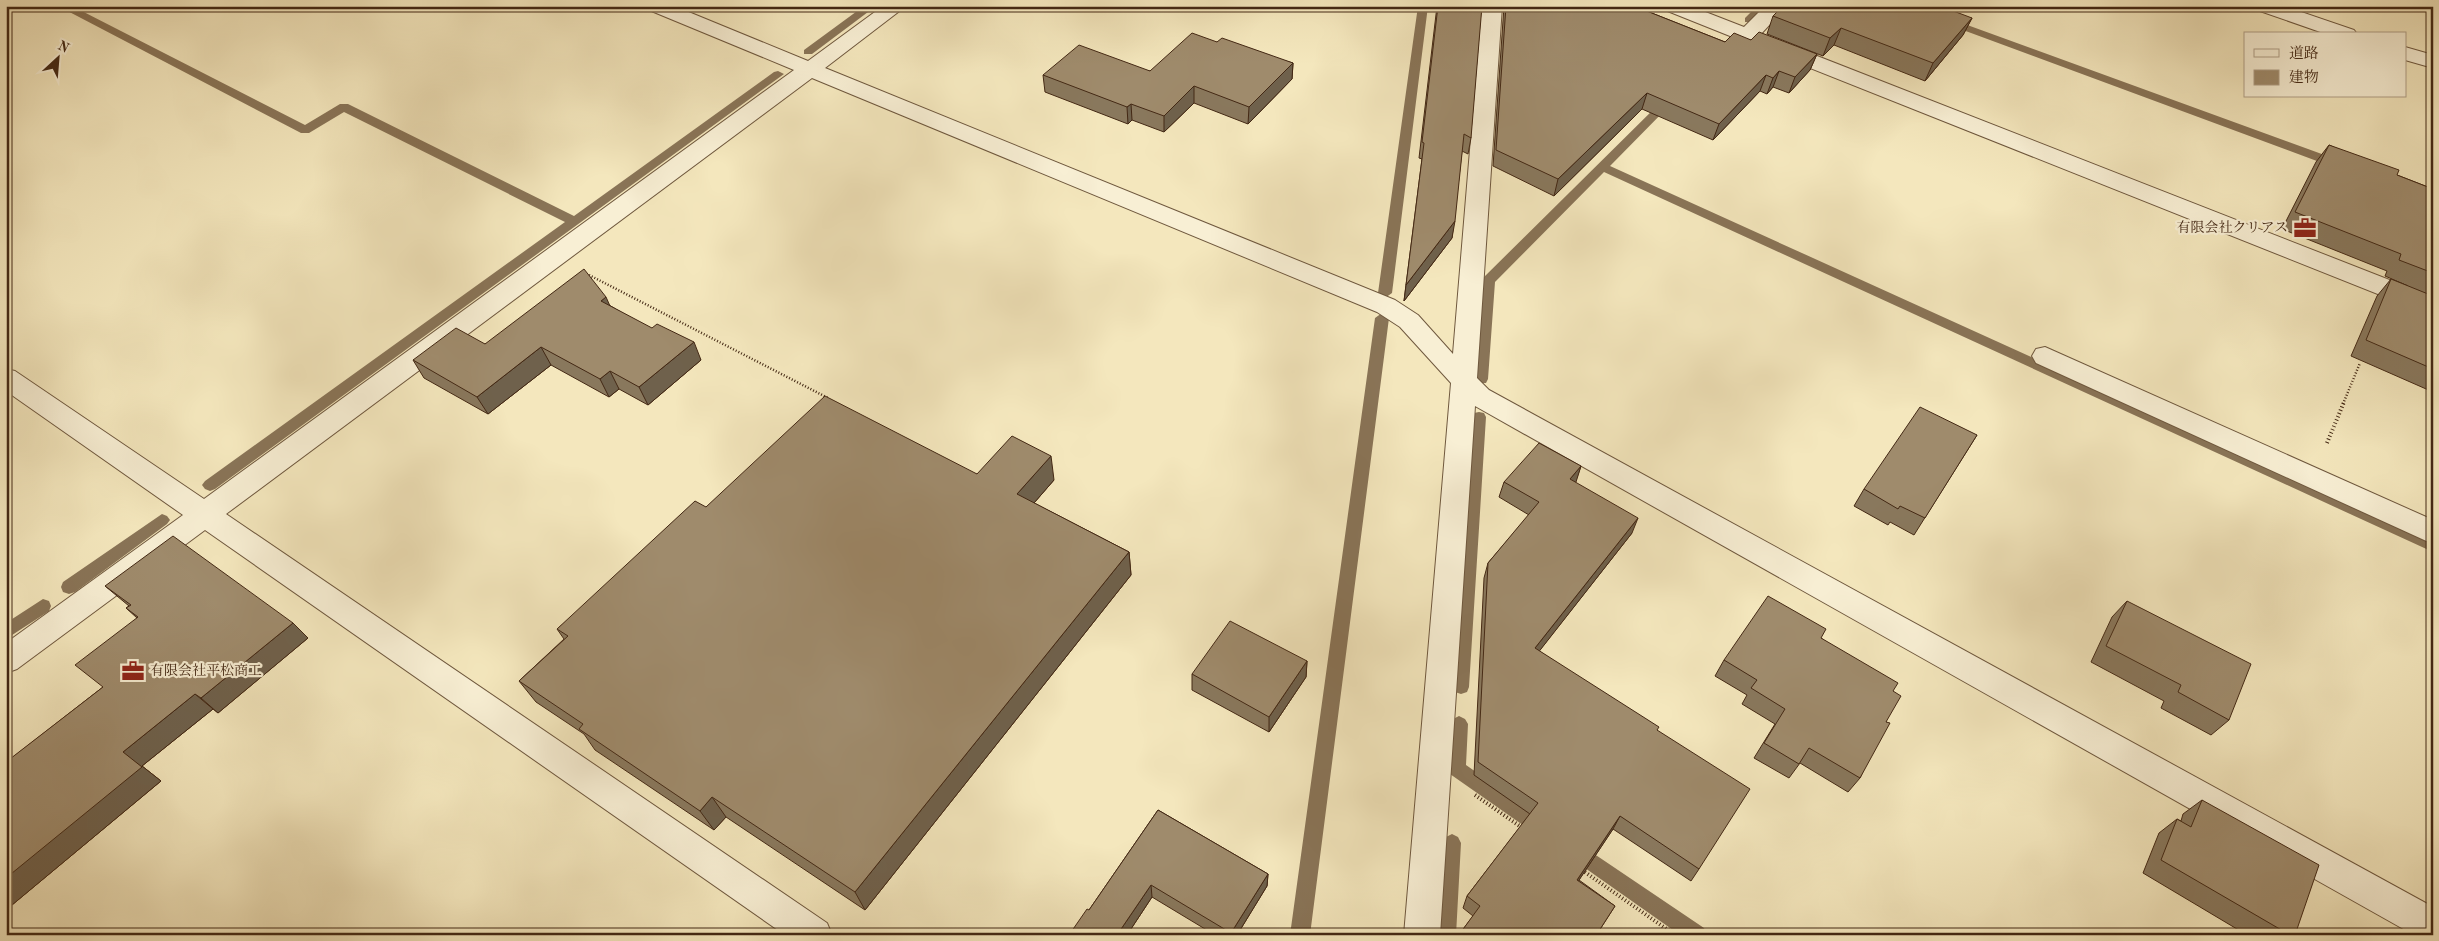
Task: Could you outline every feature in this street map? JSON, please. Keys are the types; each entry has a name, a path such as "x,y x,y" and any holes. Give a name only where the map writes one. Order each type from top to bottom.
{"street":[{"path":"656,6 1386,306 1409,321 1480,397 2433,926"},
{"path":"6,660 896,6"},
{"path":"1422,935 1492,6"},
{"path":"1672,6 2433,307"},
{"path":"1748,36 1777,6"},
{"path":"2264,6 2342,32"},
{"path":"2406,53 2433,62"},
{"path":"2045,356 2433,533"},
{"path":"6,378 815,935"}],"path":[{"path":"554,257 829,399"},
{"path":"2313,478 2360,363"},
{"path":"1433,781 1461,785 1532,835"},
{"path":"1580,868 1675,935"}],"building":[{"path":"1438,6 1482,6 1471,138 1464,134 1455,221 1406,285 1424,143 1422,142"},
{"path":"1506,6 1634,6 1725,42 1734,33 1751,40 1759,32 1817,54 1795,77 1779,71 1773,78 1766,75 1719,124 1647,93 1558,179 1496,150"},
{"path":"1783,6 1940,6 1972,18 1933,63 1841,28 1830,38 1773,16"},
{"path":"1192,33 1217,42 1222,38 1293,63 1249,107 1194,86 1164,116 1131,104 1127,107 1043,75 1079,45 1150,71"},
{"path":"2329,145 2399,170 2397,175 2433,189 2433,273 2399,260 2401,254 2295,212"},
{"path":"584,269 606,297 601,301 652,328 657,324 694,342 639,387 610,371 600,379 541,347 477,397 413,360 456,328 485,344"},
{"path":"2391,279 2433,296 2433,369 2366,340"},
{"path":"825,396 977,474 1012,436 1051,456 1017,494 1129,552 855,892 712,797 700,811 579,729 583,724 519,681 568,636 557,629 695,501 706,507"},
{"path":"1920,407 1977,435 1925,518 1900,506 1898,509 1864,489"},
{"path":"1539,443 1581,466 1570,479 1638,518 1535,648 1659,727 1657,730 1750,789 1699,869 1620,816 1577,880 1615,906 1598,935 1464,935 1461,932 1480,906 1467,896 1538,803 1478,762 1488,563 1539,502 1504,482"},
{"path":"173,536 293,623 201,698 195,694 123,752 142,767 6,878 6,762 103,687 75,665 138,617 126,608 131,605 105,586"},
{"path":"1768,596 1826,629 1821,638 1898,683 1893,691 1901,696 1886,722 1890,723 1860,778 1809,748 1799,764 1764,743 1785,709 1751,688 1757,680 1724,660"},
{"path":"2127,601 2251,664 2229,720 2178,692 2181,685 2106,646"},
{"path":"1230,621 1307,661 1269,717 1192,674"},
{"path":"2202,800 2319,865 2295,935 2290,935 2161,860 2177,819 2191,827"},
{"path":"1158,810 1268,874 1231,933 1151,885 1117,935 1069,935 1087,909 1089,910"}],"waterway":[{"path":"63,6 305,130 344,107 574,221"},
{"path":"808,52 871,6"},
{"path":"1385,293 1423,6"},
{"path":"1749,20 1763,6"},
{"path":"1948,21 2337,164"},
{"path":"210,485 778,74"},
{"path":"1481,379 1488,281 1669,100"},
{"path":"1603,167 2433,546"},
{"path":"1300,935 1382,318"},
{"path":"1461,687 1479,417"},
{"path":"69,587 162,520"},
{"path":"6,632 43,606"},
{"path":"1457,769 1459,724"},
{"path":"1457,769 1543,829"},
{"path":"1446,935 1452,843"},
{"path":"1575,850 1697,935"}],"place":[{"name":"有限会社クリアス","path":"2305,228"},
{"name":"有限会社平松商工","path":"133,671"}]}
